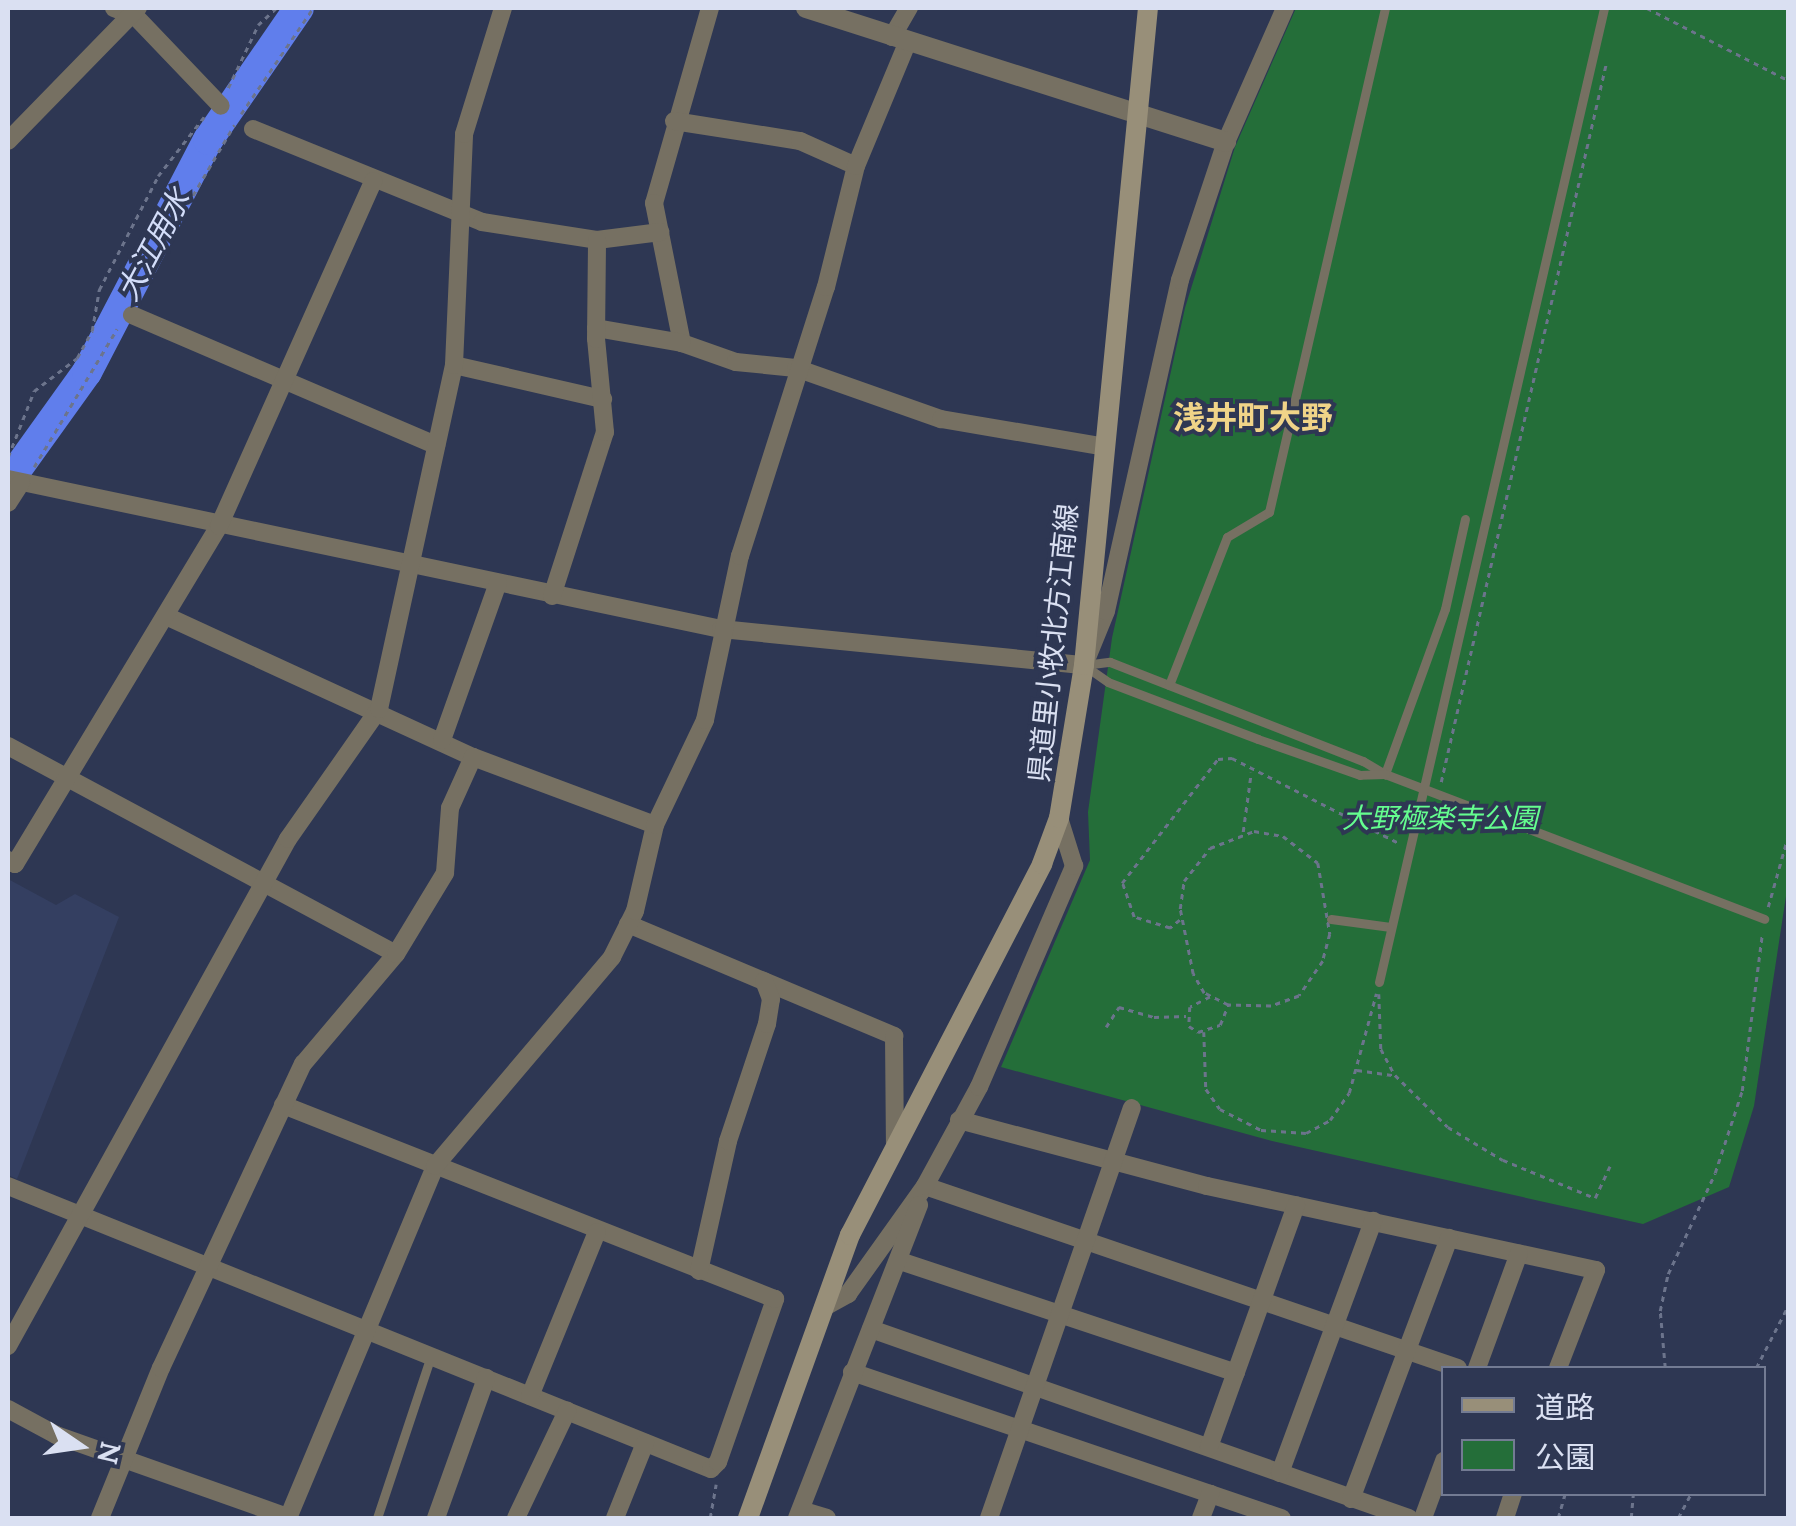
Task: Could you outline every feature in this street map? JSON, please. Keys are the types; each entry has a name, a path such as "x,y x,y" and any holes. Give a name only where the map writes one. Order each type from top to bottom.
{"main road":[{"name":"県道里小牧北方江南線","path":"748,1518 823,1308 895,1143 1012,924 1059,818 1084,665 1100,446 1148,8"}],"street":[{"path":"114,8 137,12 219,104"},
{"path":"8,1346 262,884 318,791 380,709 454,365 460,213 470,105 503,8"},
{"path":"682,343 654,202 674,121 710,8"},
{"path":"806,8 900,40 1136,108 1226,142"},
{"path":"8,1409 124,1461 288,1518 435,1166 612,957 628,924 655,825 706,720 721,629 796,368 826,287 856,166 908,8"},
{"path":"8,503 16,481 721,629 1084,665 1106,611 1166,328 1226,142 1286,8"},
{"path":"8,141 137,12"},
{"path":"674,121 800,141 856,166"},
{"path":"254,129 373,181 460,213 535,234 598,240 660,232"},
{"path":"8,860 14,864 219,526 373,181"},
{"path":"552,596 606,432 596,328 598,240"},
{"path":"126,316 436,446"},
{"path":"596,328 682,343 736,362 796,368 956,423 1100,446"},
{"path":"454,365 603,399"},
{"path":"442,740 498,583"},
{"path":"166,616 380,709 473,757 655,825"},
{"path":"8,746 396,954"},
{"path":"100,1518 206,1268 303,1064 396,954 445,872 450,808 473,757"},
{"path":"823,1308 848,1294 925,1186 959,1120 1074,866 1059,818"},
{"path":"628,924 894,1036 895,1143"},
{"path":"699,1271 728,1142 767,1024 771,999 764,981"},
{"path":"8,1186 711,1469 774,1299 283,1105"},
{"path":"989,1518 1132,1108"},
{"path":"959,1120 1296,1205 1596,1270 1559,1366"},
{"path":"925,1186 1452,1366"},
{"path":"827,1518 799,1514 852,1372 900,1261 925,1186"},
{"path":"1209,1447 1296,1205"},
{"path":"1280,1474 1373,1222"},
{"path":"530,1396 597,1232"},
{"path":"1352,1499 1449,1238"},
{"path":"1478,1366 1518,1253"},
{"path":"900,1261 1236,1373"},
{"path":"871,1328 1409,1518"},
{"path":"852,1372 1282,1518"},
{"path":"436,1518 486,1378"},
{"path":"516,1518 566,1411"},
{"path":"615,1518 645,1442"},
{"path":"1423,1518 1441,1469"},
{"path":"1201,1518 1210,1494"}],"lane":[{"path":"1169,684 1227,537 1269,512 1385,8"},
{"path":"1379,982 1604,8"},
{"path":"1385,774 1445,608 1465,519"},
{"path":"1084,665 1110,662 1169,684 1385,774 1764,919"},
{"path":"1084,665 1108,682 1258,739 1360,775 1385,774"},
{"path":"1330,919 1390,927"},
{"path":"377,1518 431,1356"}],"path":[{"path":"8,458 34,391 77,358 92,331 99,290 158,176 219,104 258,25 276,8"},
{"path":"16,481 126,316 202,172 313,8"},
{"path":"1646,8 1788,80"},
{"path":"1438,793 1608,54"},
{"path":"1182,920 1170,928 1134,917 1122,883 1209,766 1232,758 1409,848"},
{"path":"1244,832 1251,771"},
{"path":"1244,832 1283,836 1318,862 1330,919 1323,961 1299,996 1271,1006 1228,1005 1212,996 1193,974 1182,920 1184,880 1194,864 1210,848 1244,832"},
{"path":"1665,1366 1664,1292 1742,1091 1764,919 1788,836"},
{"path":"1204,1032 1206,1088 1229,1117 1261,1130 1318,1128 1339,1107 1358,1070 1379,982"},
{"path":"1379,982 1378,1034 1395,1075 1476,1146 1595,1198 1610,1166"},
{"path":"1212,996 1190,1007 1189,1026 1204,1032 1220,1025 1228,1005"},
{"path":"1106,1027 1119,1007 1154,1018 1188,1016"},
{"path":"1358,1070 1395,1075"},
{"path":"1757,1366 1788,1306"},
{"path":"710,1518 716,1485 711,1469"},
{"path":"1678,1518 1691,1496"}],"shaded area":[{"path":"8,879 56,905 75,894 119,917 17,1179 8,1175"}],"green space":[{"name":"大野極楽寺公園","path":"1296,8 1788,8 1788,883 1754,1106 1729,1187 1643,1224 1272,1141 1001,1067 1090,860 1088,812 1112,638 1185,308 1235,147"}],"waterway":[{"name":"大江用水","path":"8,482 87,372 208,140 299,8"}],"district":[{"name":"浅井町大野","path":"1253,418"}]}
